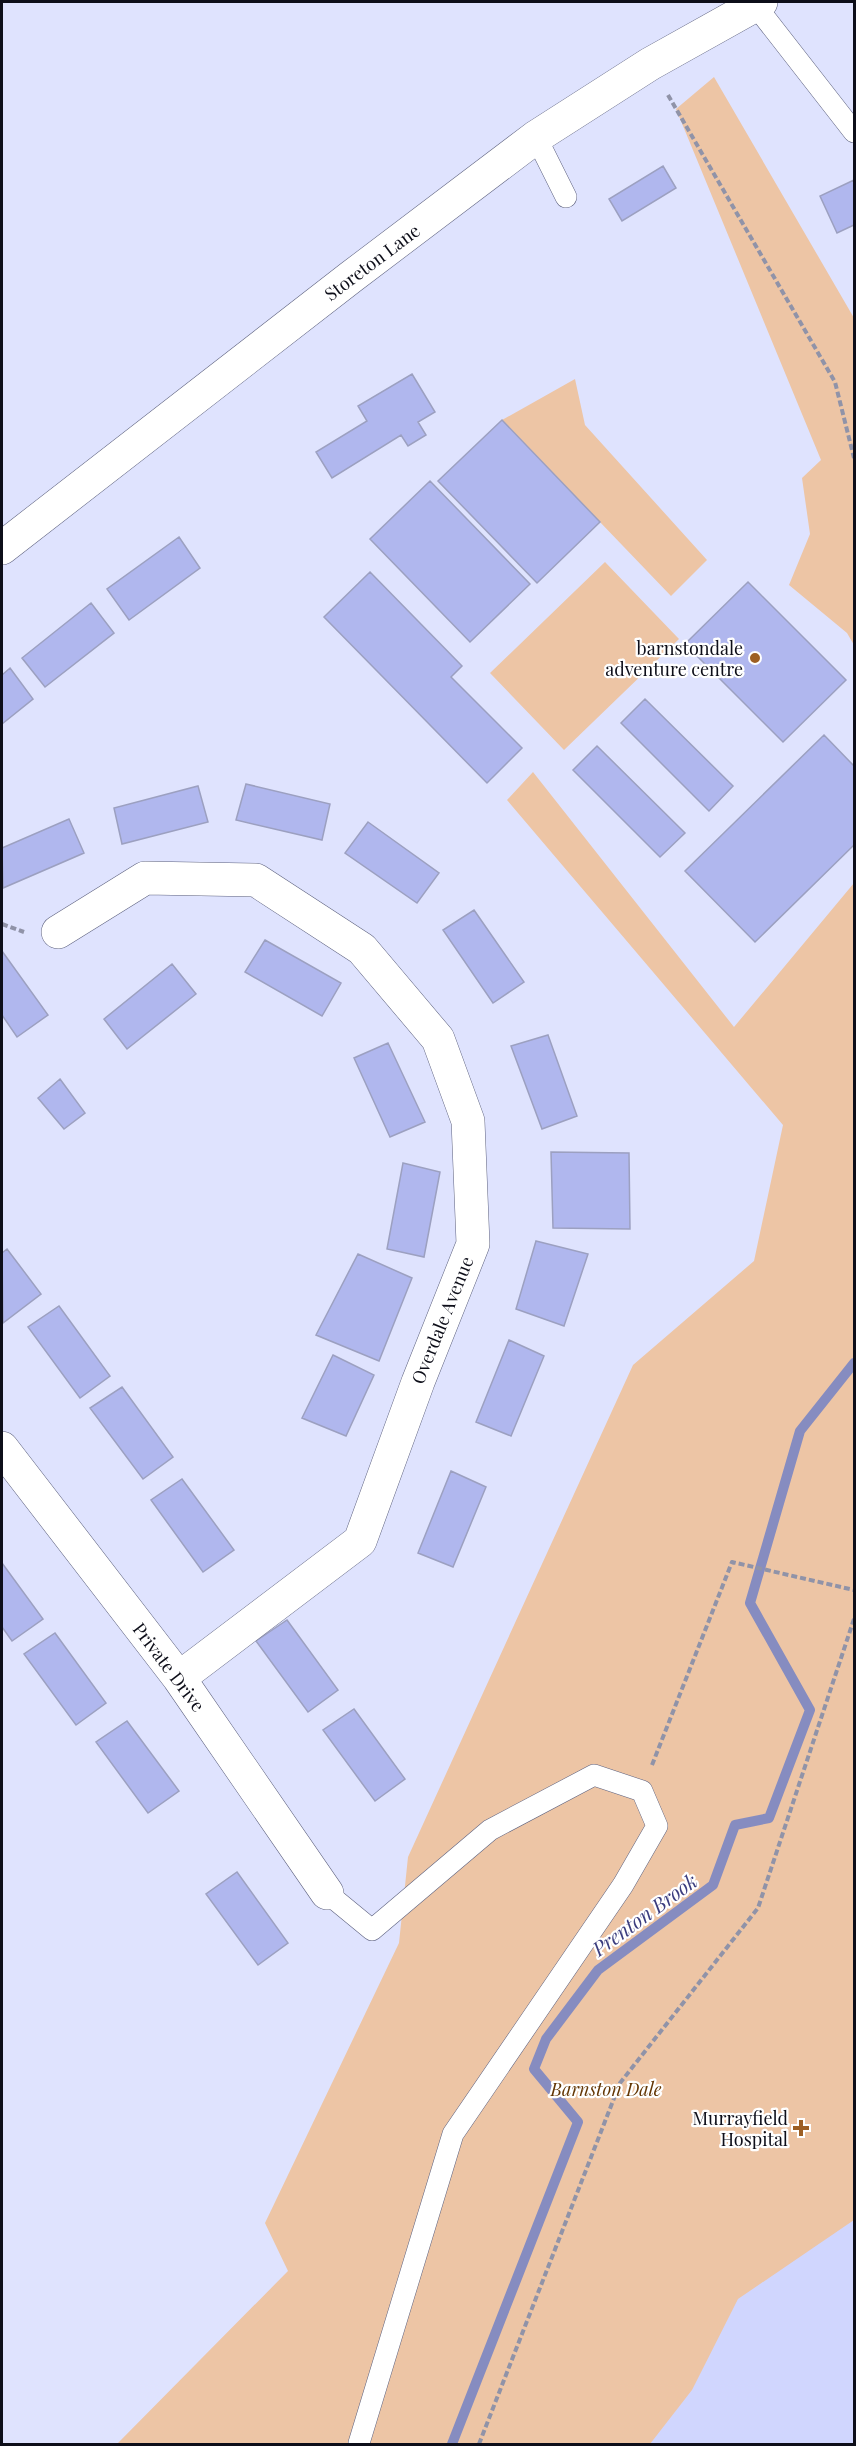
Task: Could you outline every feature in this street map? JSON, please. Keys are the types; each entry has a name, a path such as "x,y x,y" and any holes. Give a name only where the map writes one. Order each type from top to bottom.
{"street":[{"name":"Storeton Lane","path":"2,548 351,277 536,137 650,64 758,3"},
{"name":"Overdale Avenue","path":"58,932 144,878 256,880 362,949 438,1039 468,1121 473,1245 418,1382 360,1541 179,1678"},
{"name":"Private Drive","path":"2,1448 179,1678 327,1893"}],"lane":[{"path":"758,3 855,132"},
{"path":"536,137 566,197"},
{"path":"327,1893 372,1930 490,1830 594,1775 642,1791 657,1826 623,1885 453,2134 359,2443"}],"path":[{"path":"650,64 835,382 855,458"},
{"path":"642,1791 732,1562 855,1590"},
{"path":"479,2445 620,2083 758,1908 855,1619"}],"shaded area":[{"name":"Murrayfield Hospital","path":"854,2016 854,2444 509,2444"}],"green space":[{"path":"714,77 854,318 854,645 847,633 789,585 810,534 802,478 821,460 676,109"},
{"path":"575,379 585,425 707,560 671,596 502,420"},
{"path":"605,562 679,639 564,750 490,673"},
{"name":"Barnston Dale","path":"533,772 734,1027 854,883 854,2220 738,2299 692,2390 650,2444 117,2444 288,2271 265,2223 399,1943 408,1857 633,1365 754,1261 783,1125 507,800"}],"building":[{"path":"663,166 676,188 622,221 609,199"},
{"path":"854,180 854,225 837,233 820,196"},
{"path":"412,374 435,412 418,422 426,435 408,446 401,435 332,478 316,452 367,421 358,406"},
{"path":"502,420 600,522 537,583 438,481"},
{"path":"430,481 530,584 470,642 370,539"},
{"path":"179,537 200,568 129,620 107,589"},
{"path":"370,572 462,666 451,677 522,748 487,783 324,617"},
{"path":"748,582 846,680 783,742 685,644"},
{"path":"91,603 114,633 45,687 22,658"},
{"path":"10,668 33,699 2,724 2,675"},
{"path":"645,699 733,786 709,811 621,723"},
{"path":"824,735 854,766 854,845 755,942 685,871"},
{"path":"597,746 685,833 660,857 573,770"},
{"path":"246,784 330,804 322,840 236,820"},
{"path":"198,786 208,822 122,844 114,808"},
{"path":"69,819 84,853 3,888 2,848"},
{"path":"368,822 439,873 417,903 345,853"},
{"path":"474,910 524,982 493,1003 443,930"},
{"path":"265,940 341,983 322,1016 245,972"},
{"path":"2,951 48,1015 17,1037 2,1015"},
{"path":"172,964 196,994 127,1049 104,1019"},
{"path":"548,1035 577,1116 542,1129 511,1046"},
{"path":"388,1043 425,1122 390,1137 354,1058"},
{"path":"60,1079 85,1113 64,1129 38,1098"},
{"path":"551,1152 629,1153 630,1229 553,1228"},
{"path":"403,1163 440,1172 424,1257 387,1249"},
{"path":"536,1241 588,1254 564,1326 516,1309"},
{"path":"7,1249 41,1294 3,1323 2,1253"},
{"path":"358,1254 412,1278 379,1361 316,1335"},
{"path":"59,1306 110,1376 80,1398 28,1327"},
{"path":"509,1340 544,1356 511,1436 476,1422"},
{"path":"333,1355 374,1375 346,1436 302,1418"},
{"path":"122,1387 173,1457 143,1479 90,1408"},
{"path":"451,1471 486,1487 453,1567 418,1553"},
{"path":"182,1479 234,1550 203,1572 151,1500"},
{"path":"2,1563 43,1619 12,1641 2,1627"},
{"path":"287,1620 338,1690 308,1712 256,1641"},
{"path":"55,1633 106,1703 76,1725 24,1654"},
{"path":"354,1709 405,1779 375,1801 323,1730"},
{"path":"127,1721 179,1791 148,1813 96,1742"},
{"path":"237,1872 288,1943 258,1965 206,1894"}],"waterway":[{"name":"Prenton Brook","path":"452,2444 578,2122 534,2069 546,2039 598,1970 713,1885 735,1825 769,1818 810,1710 750,1603 800,1431 854,1363"}],"place":[{"name":"barnstondale adventure centre","path":"755,658"},
{"name":"Murrayfield Hospital","path":"801,2128"}]}
